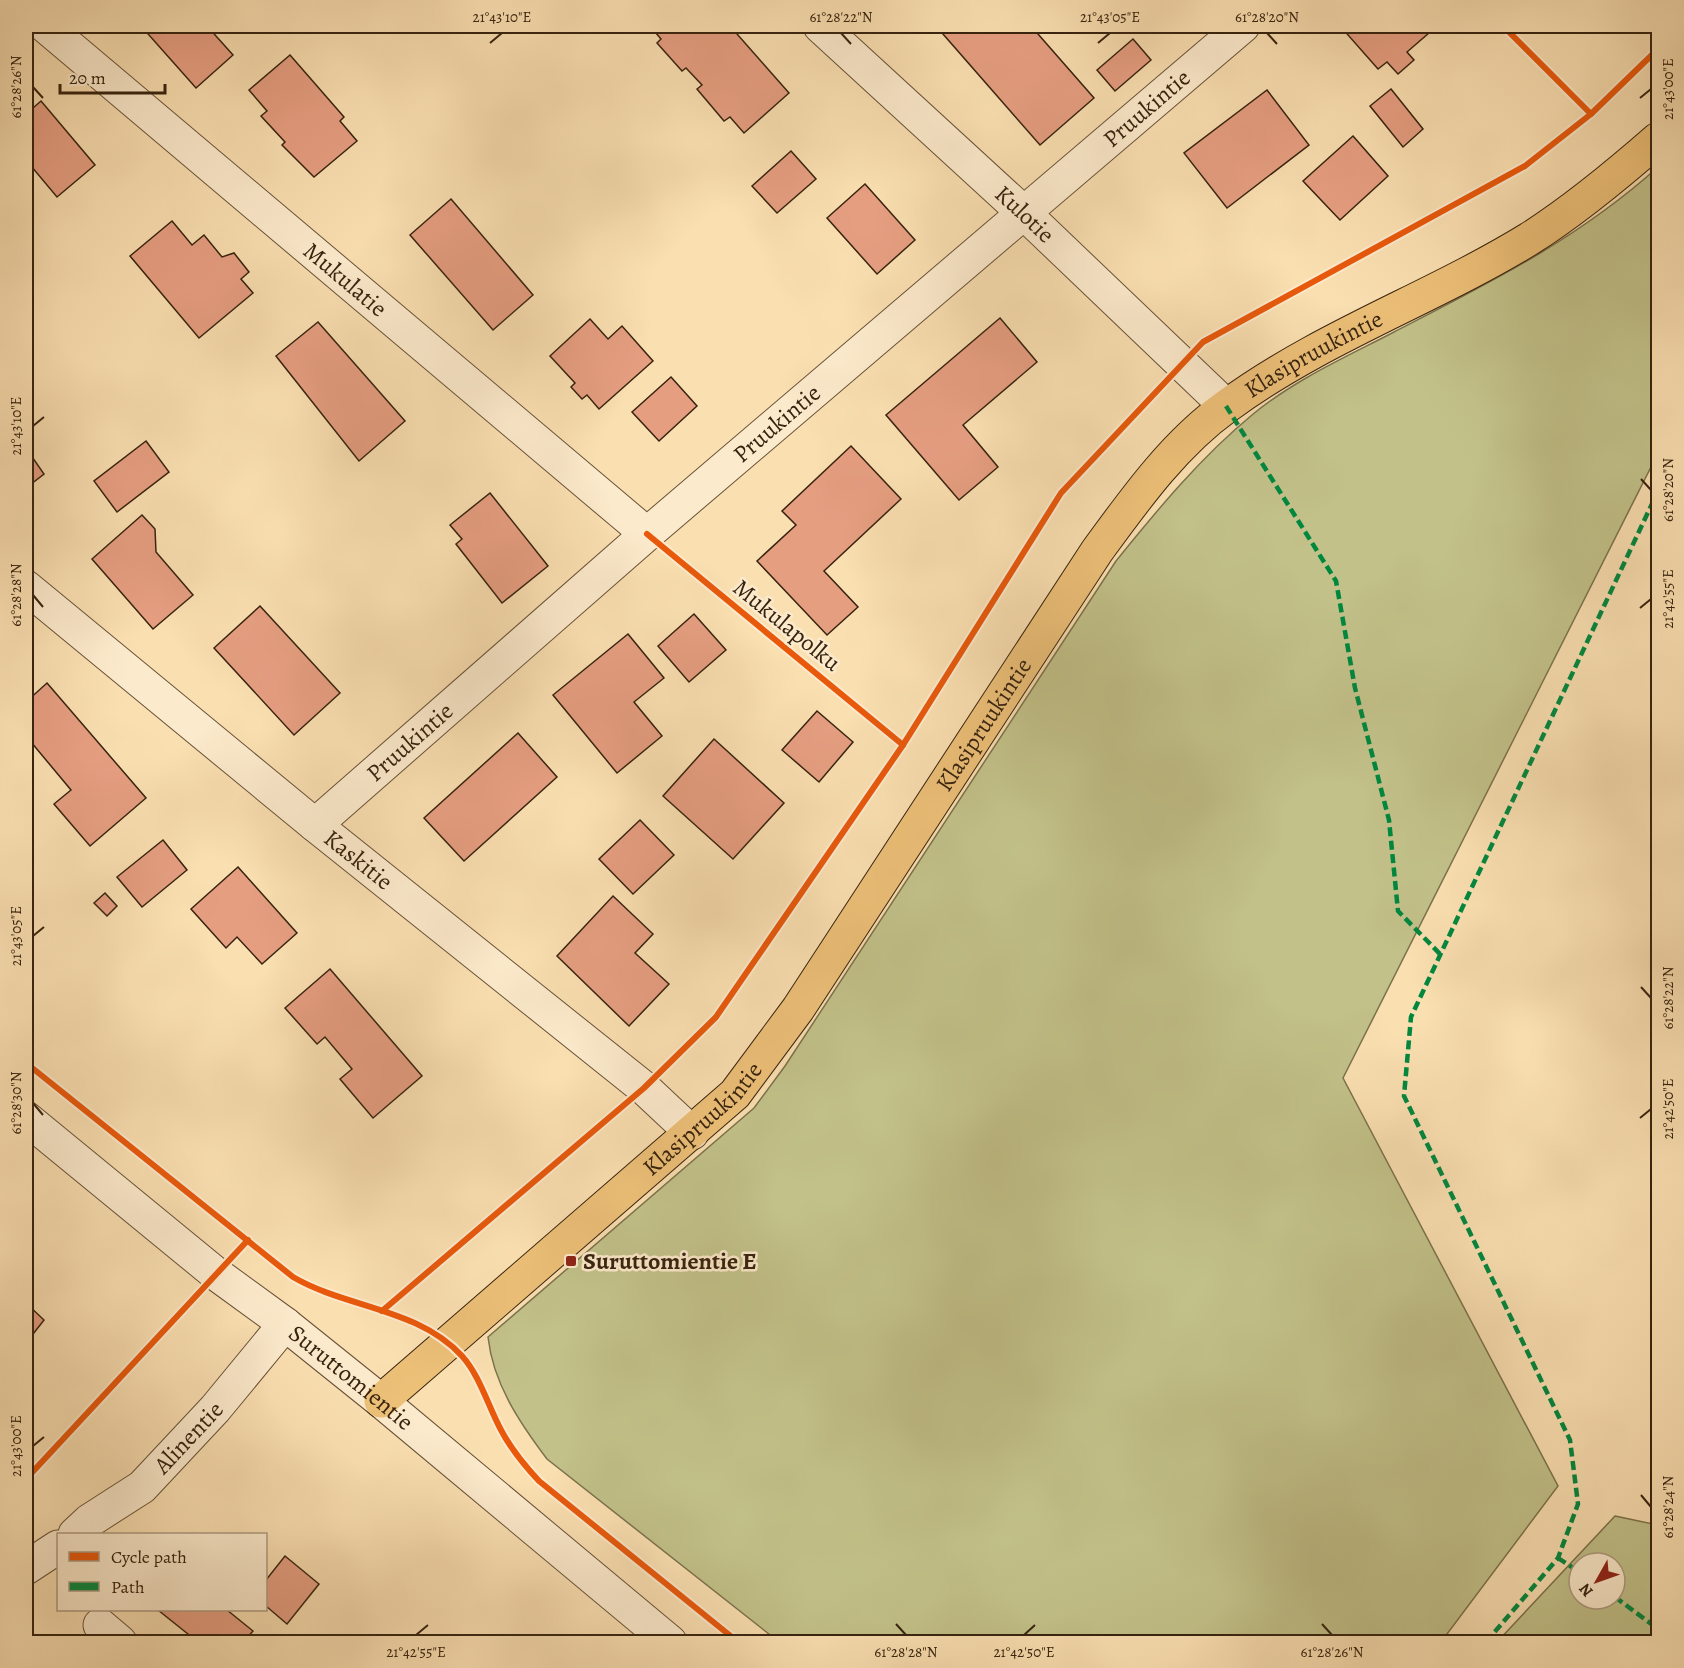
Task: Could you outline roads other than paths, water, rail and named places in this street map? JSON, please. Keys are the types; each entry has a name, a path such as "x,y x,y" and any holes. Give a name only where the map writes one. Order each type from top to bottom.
{"main road":[{"name":"Klasipruukintie","path":"381,1401 735,1094 774,1043 1091,561 1140,493 1188,439 1226,406 1340,337 1529,239 1585,199 1659,139"}],"street":[{"name":"Mukulatie","path":"45,26 647,534"},
{"name":"Kulotie","path":"820,26 1025,214 1226,406"},
{"name":"Pruukintie","path":"315,825 647,534 1243,26"},
{"name":"Kaskitie","path":"26,587 315,825 644,1088 692,1133"},
{"name":"Suruttomientie","path":"26,1118 215,1273 285,1324 381,1401 670,1642"},
{"name":"Alinentie","path":"76,1533 89,1521 142,1486 214,1408 285,1324"},
{"path":"26,1568 57,1548"}],"place":[{"name":"Suruttomientie E","path":"571,1261"}]}
